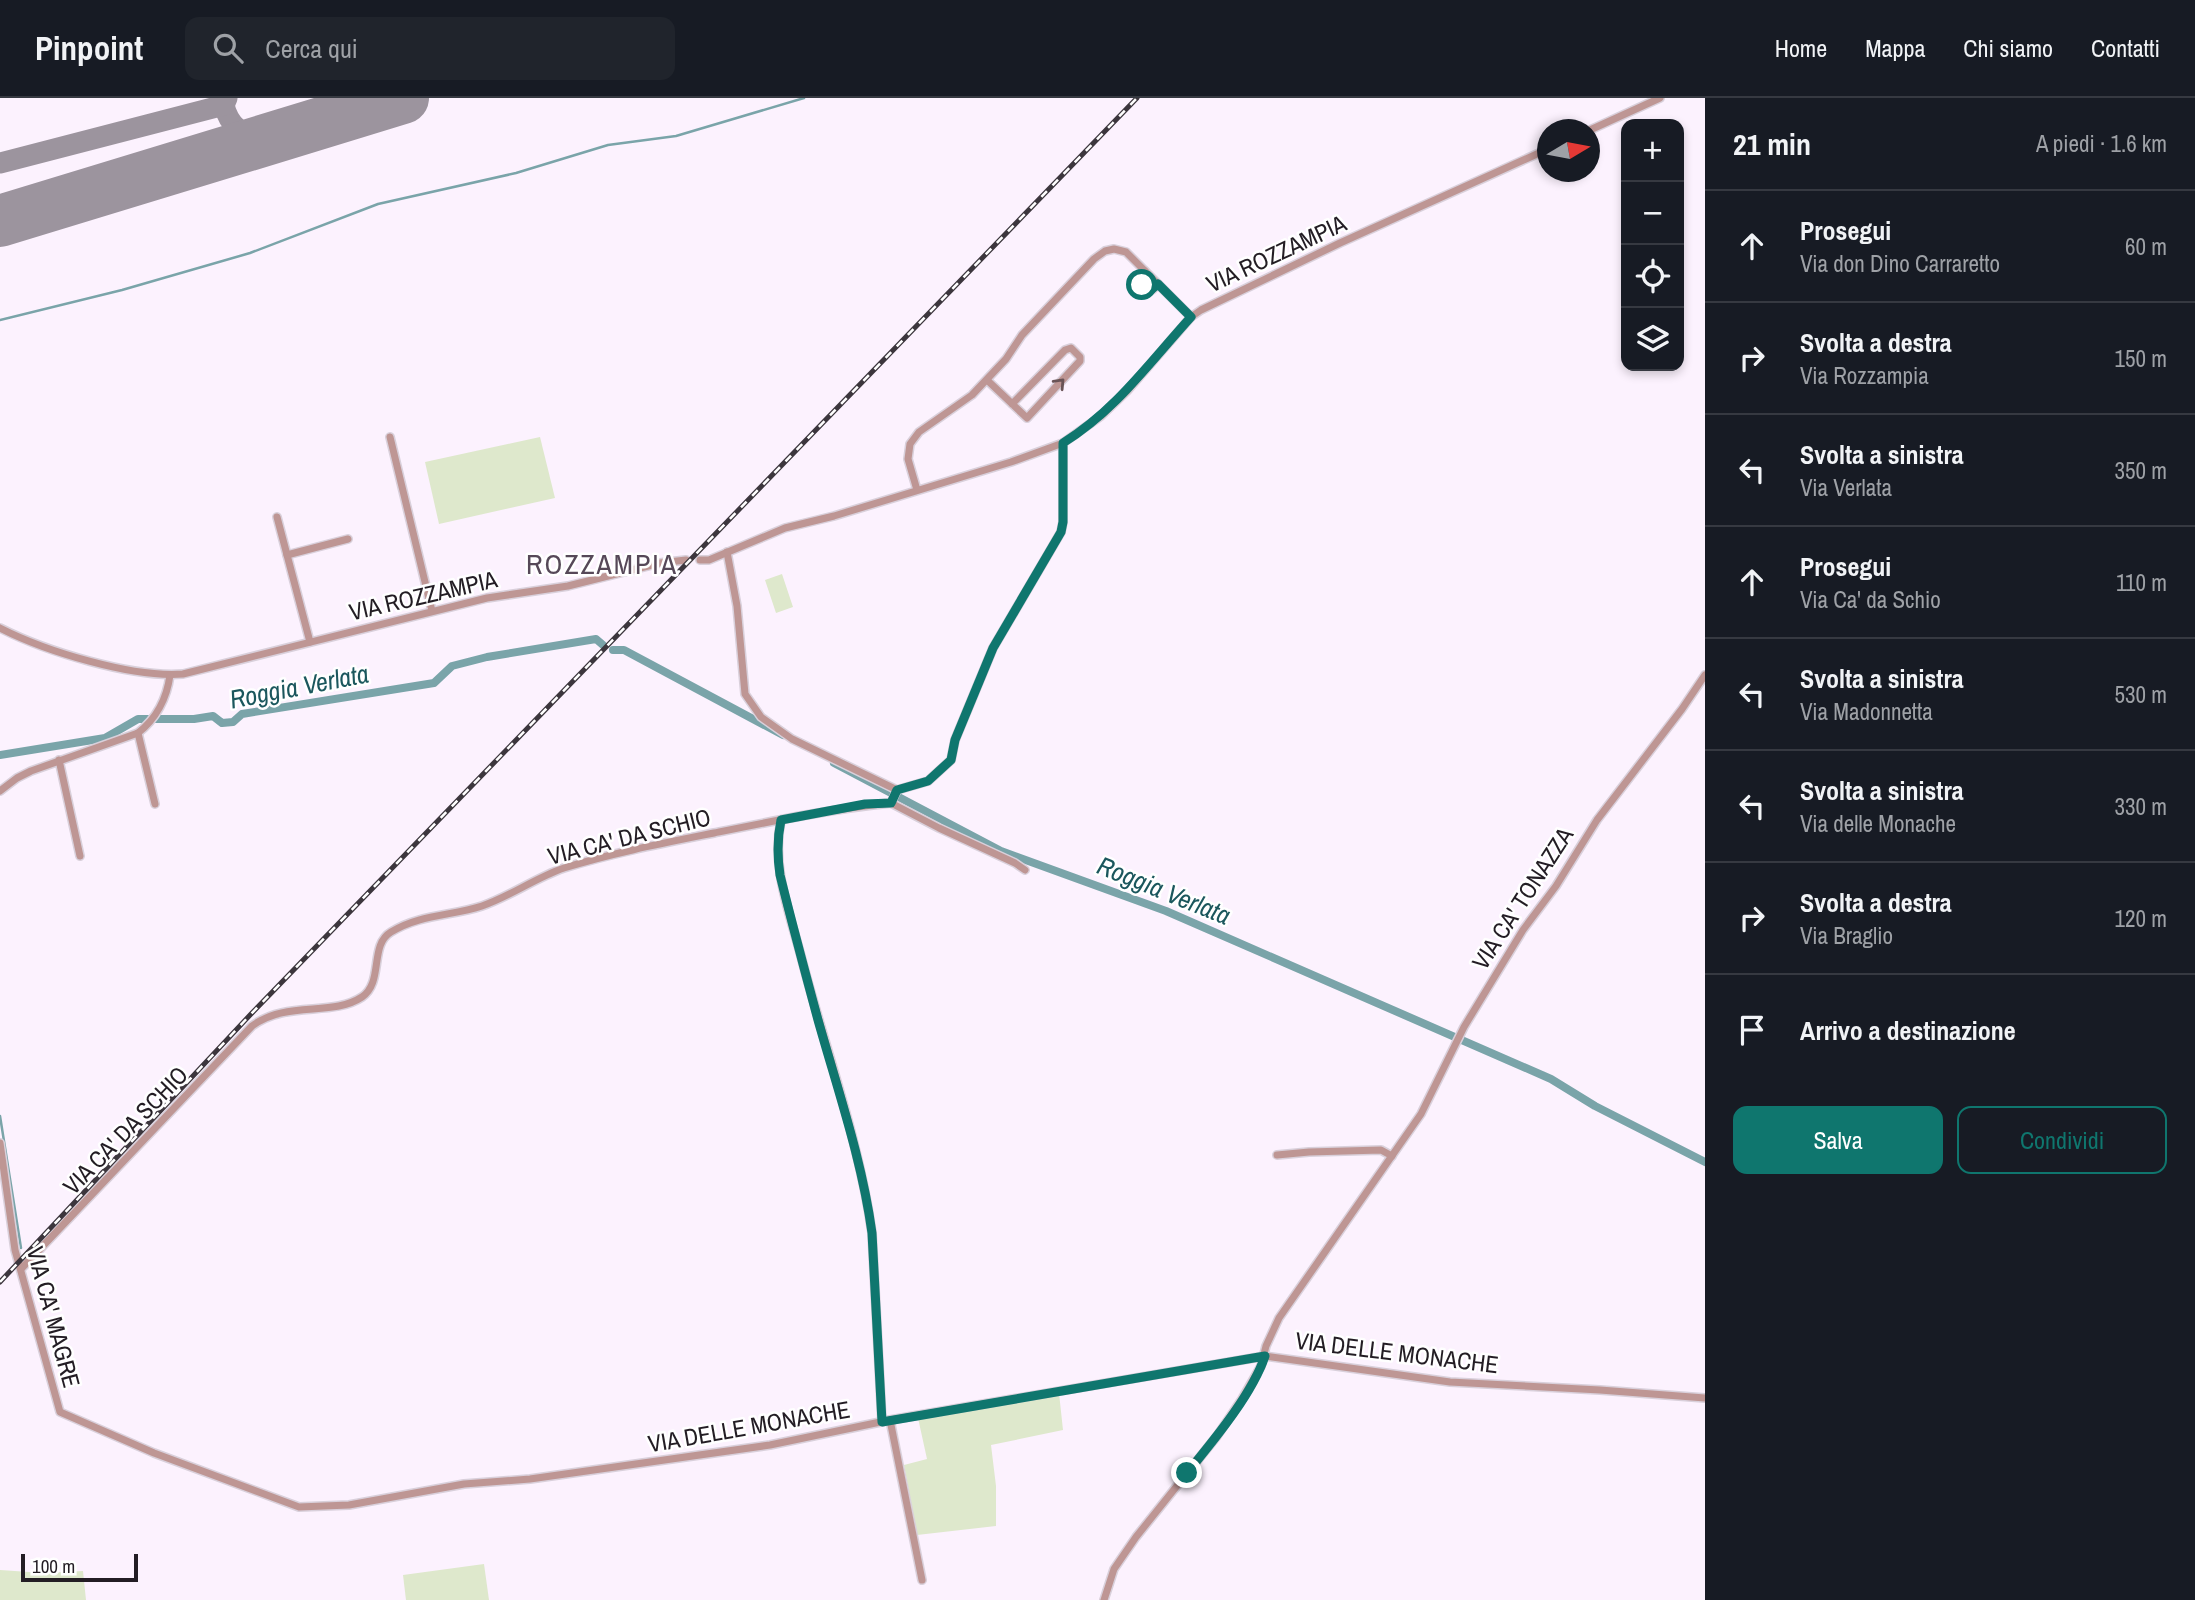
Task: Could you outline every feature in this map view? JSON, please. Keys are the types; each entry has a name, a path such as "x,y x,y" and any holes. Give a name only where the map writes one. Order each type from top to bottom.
{"street":[{"path":"1600,125 1660,98"},
{"name":"VIA ROZZAMPIA","path":"700,560 709,560 785,528 1011,462 1063,443 1101,416 1127,391 1191,317 1255,283 1537,154"},
{"path":"916,490 908,460 910,444 919,432 972,395 1006,359 1022,335 1094,259 1105,251 1114,249 1126,252 1191,317"},
{"path":"1144,271 1138,278 1146,290 1158,284"},
{"path":"987,380 1012,404 1027,418 1080,361 1080,357 1071,348 1066,350 1012,404"},
{"path":"390,438 432,611"},
{"name":"VIA CA' DA SCHIO","path":"21,1269 252,1027 269,1016 346,1004 364,996 374,984 381,946 387,934 407,923 480,906 563,869 662,844 865,804 894,796 928,781 951,760 955,740 993,648 1061,532 1063,443"},
{"path":"277,517 310,642"},
{"path":"287,555 348,539"},
{"path":"727,552 737,606 745,694 761,717 792,739 894,796 948,833 1025,870"},
{"name":"VIA ROZZAMPIA","path":"0,628 41,647 75,657 143,673 170,675 211,668 487,598 568,586 660,563 686,560"},
{"path":"0,791 18,778 60,760 122,741 138,733 152,720 168,689 170,675"},
{"name":"VIA CA' TONAZZA","path":"1104,1600 1114,1569 1136,1537 1217,1436 1255,1377 1279,1318 1421,1114 1495,973 1556,886 1597,820 1705,675"},
{"path":"138,733 155,804"},
{"path":"60,760 80,856"},
{"path":"781,820 777,838 780,875 818,1019 856,1147 869,1210 886,1421 922,1580"},
{"name":"VIA CA' MAGRE","path":"0,1143 15,1250 60,1412 154,1453 299,1507"},
{"path":"1278,1156 1309,1152 1381,1150 1392,1156"},
{"name":"VIA DELLE MONACHE","path":"299,1507 349,1504 464,1484 530,1479 770,1445 886,1421 1265,1356 1450,1382 1705,1398"}],"green space":[{"path":"540,437 555,498 439,524 425,462"},
{"path":"782,574 793,607 776,613 765,580"},
{"path":"1059,1393 1063,1430 991,1445 996,1486 996,1526 917,1535 904,1465 927,1459 918,1418"},
{"path":"484,1564 489,1600 406,1600 403,1575"},
{"path":"0,1570 44,1573 83,1571 86,1600 0,1600"}],"waterway":[{"path":"0,320 122,290 250,253 378,204 516,173 608,145 676,136 804,98"},
{"name":"Roggia Verlata","path":"0,755 105,738 138,719 194,719 213,716 222,723 233,722 242,714 434,683 452,666 487,657 596,639 603,645"},
{"name":"Roggia Verlata","path":"613,650 624,650 783,735"},
{"name":"Roggia Verlata","path":"834,763 1001,851 1166,911 1551,1079 1595,1106 1705,1162"},
{"path":"0,1116 21,1248"}],"taxiway":[{"path":"0,163 224,105 227,98"},
{"path":"224,105 229,119 238,129 264,141"}],"runway":[{"path":"0,221 403,98"}],"railway":[{"path":"0,1282 251,1014 1137,98"}],"district":[{"name":"ROZZAMPIA","path":"602,564"}],"route":[{"path":"1142,285 1146,290 1158,284 1191,317 1127,391 1101,416 1063,443 1061,532 993,648 976,684 955,740 951,760 928,781 897,790 891,803 865,804 781,820 777,838 780,875 818,1019 856,1147 869,1210 882,1422 1265,1356 1242,1399 1187,1473"}]}
